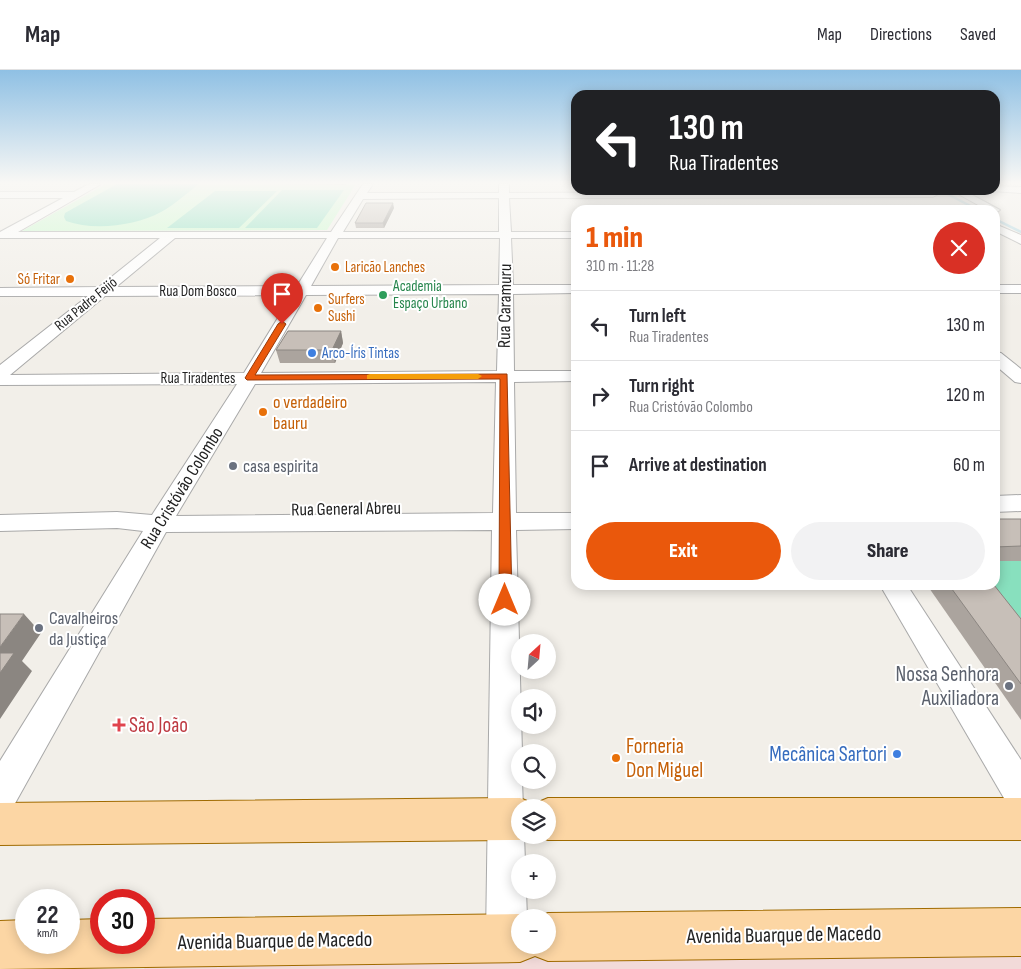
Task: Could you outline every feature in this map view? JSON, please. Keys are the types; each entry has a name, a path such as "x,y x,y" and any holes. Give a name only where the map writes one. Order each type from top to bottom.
{"main road":[{"path":"0,824 511,820"},
{"path":"556,820 1021,820"},
{"name":"Avenida Buarque de Macedo","path":"556,938 1021,932"},
{"name":"Avenida Buarque de Macedo","path":"0,945 511,938"}],"street":[{"path":"1,236 19,226"},
{"name":"Rua Cristóvão Colombo","path":"0,794 162,518 250,378 340,226"},
{"name":"Rua Caramuru","path":"505,226 506,289 504,376 512,799"},
{"path":"1000,231 1021,240"},
{"path":"1,236 571,233"},
{"name":"Rua Padre Feijó","path":"0,374 173,234"},
{"name":"Rua Dom Bosco","path":"0,292 571,289"},
{"path":"1000,289 1021,289"},
{"path":"1000,362 1011,372"},
{"name":"Rua Tiradentes","path":"0,380 571,376"},
{"path":"1000,504 1021,504"},
{"name":"Rua General Abreu","path":"0,523 162,518 506,514 571,508"},
{"name":"Rua General Abreu","path":"506,514 571,520"},
{"path":"1000,520 1021,520"},
{"path":"896,590 1021,792"},
{"name":"Rua Caramuru","path":"515,844 522,909"}],"shaded area":[{"path":"1021,950 1021,969 144,969 147,963"}],"green space":[{"path":"31,226 330,226 327,230 22,231"},
{"path":"170,226 241,226 239,228 167,228"},
{"path":"247,226 318,226 317,228 245,228"},
{"path":"1000,561 1021,561 1021,652 974,590 1000,590"}],"building":[{"path":"288,331 341,331 332,350 276,350"},
{"path":"1000,519 1021,519 1021,546 1000,547"},
{"path":"953,590 998,590 1021,619 1021,684"},
{"path":"0,614 24,614 0,647"},
{"path":"0,653 14,653 0,673"}],"waterway":[{"path":"1009,226 1021,232"}],"slow traffic":[{"path":"370,377 478,376"}],"place":[{"name":"Laricão Lanches","path":"335,267"},
{"name":"Só Fritar","path":"70,279"},
{"name":"Academia Espaço Urbano","path":"383,295"},
{"name":"Surfers Sushi","path":"318,308"},
{"name":"Arco-Íris Tintas","path":"312,353"},
{"name":"o verdadeiro bauru","path":"263,412"},
{"name":"casa espirita","path":"233,466"},
{"name":"Cavalheiros da Justiça","path":"39,628"},
{"name":"Nossa Senhora Auxiliadora","path":"1009,686"},
{"name":"São João","path":"119,725"},
{"name":"Mecânica Sartori","path":"897,754"},
{"name":"Forneria Don Miguel","path":"616,758"}],"route":[{"path":"282,324 250,378 504,376 505,600"}]}
